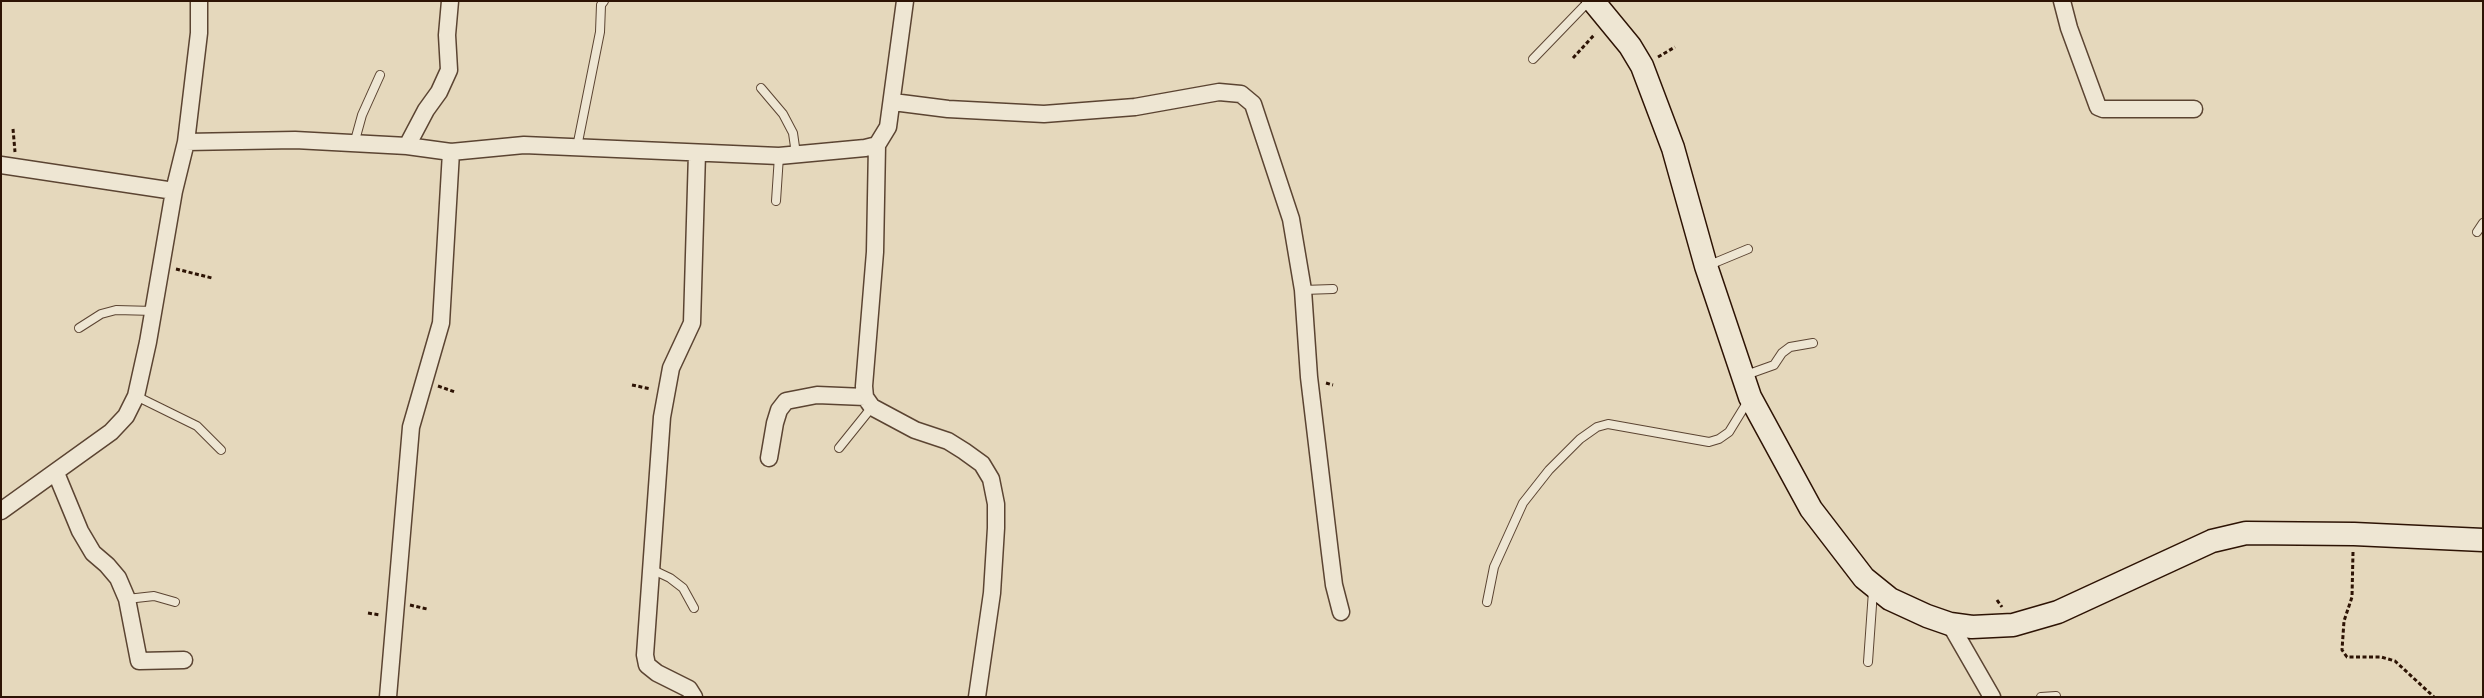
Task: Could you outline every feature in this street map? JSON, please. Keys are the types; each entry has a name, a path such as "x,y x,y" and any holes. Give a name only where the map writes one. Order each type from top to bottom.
{"street":[{"path":"1,511 111,432 126,416 136,396 154,311 174,191 186,142 199,33 199,1"},
{"path":"407,146 426,110 439,92 448,70 450,1"},
{"path":"868,402 864,386 875,252 877,145 888,127 893,102 905,1"},
{"path":"1594,1 1610,19 1642,66 1673,148 1706,266 1741,376 1750,397 1811,509 1847,558 1890,600 1950,624 1972,627 2013,625 2058,612 2212,541 2246,533 2354,534 2483,540"},
{"path":"2062,1 2069,28 2098,106 2104,109 2194,109"},
{"path":"893,102 948,109 1044,114 1134,107 1219,92 1241,94 1252,104 1291,219 1303,290 1309,377 1334,585 1341,612"},
{"path":"186,142 294,140 407,146 451,152 524,145 779,156 865,148 877,145"},
{"path":"388,697 411,428 441,323 451,152"},
{"path":"694,697 689,689 657,673 647,665 645,655 649,569 666,392 671,368 692,323 696,153"},
{"path":"1,165 174,191"},
{"path":"769,458 779,410 786,401 817,395 868,402 915,430 948,441 982,464 992,479 996,528 992,593 977,697"},
{"path":"56,473 80,531 93,553 118,578 127,600 139,661 184,660"},
{"path":"1950,624 1992,697"}],"lane":[{"path":"577,147 600,32 601,5 604,1"},
{"path":"1533,59 1589,1"},
{"path":"354,144 362,115 380,75"},
{"path":"761,88 783,114 793,133 796,154"},
{"path":"776,201 779,156"},
{"path":"2477,232 2483,223"},
{"path":"1706,266 1748,249"},
{"path":"1303,290 1333,289"},
{"path":"79,328 101,314 116,310 154,311"},
{"path":"1741,376 1774,365 1782,353 1790,347 1813,343"},
{"path":"136,396 197,426 220,450"},
{"path":"1487,602 1494,566 1523,503 1548,470 1580,439 1597,427 1608,424 1709,442 1719,439 1729,432 1750,397"},
{"path":"839,448 868,402"},
{"path":"649,569 670,578 683,588 694,608"},
{"path":"1868,662 1874,586"},
{"path":"127,600 154,596 175,602"},
{"path":"2041,697 2056,696"}],"path":[{"path":"1573,58 1610,19"},
{"path":"161,265 212,278"},
{"path":"2354,534 2352,597 2344,621 2342,650 2347,657 2381,657 2395,661 2434,697"}]}
